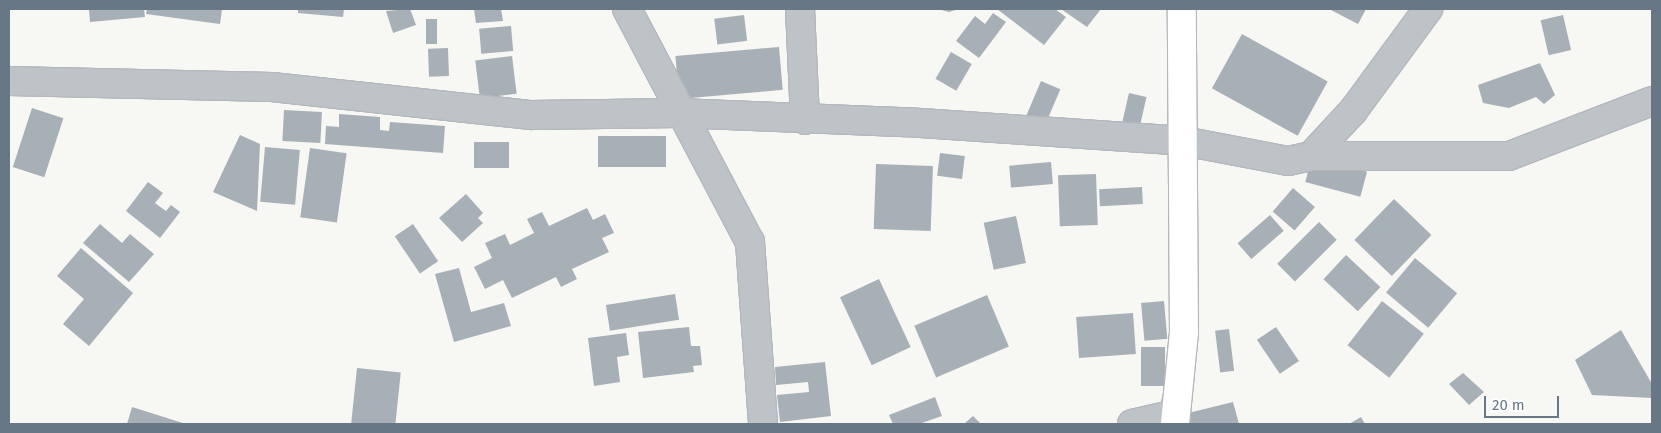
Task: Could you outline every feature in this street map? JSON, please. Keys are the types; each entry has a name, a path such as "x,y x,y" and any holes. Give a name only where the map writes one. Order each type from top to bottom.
{"street":[{"path":"627,9 678,113 705,150 750,242 763,424"},
{"path":"800,9 805,120"},
{"path":"1132,424 1174,417 1184,332 1182,9"},
{"path":"1311,156 1353,111 1428,9"},
{"path":"9,81 272,87 531,114 678,113 1183,141 1288,160 1311,156 1509,156 1652,100"}],"building":[{"path":"89,9 144,9 145,17 90,22"},
{"path":"147,9 222,9 220,24 146,14"},
{"path":"298,9 344,9 343,17 298,13"},
{"path":"410,9 416,25 393,33 386,11"},
{"path":"474,9 501,9 503,21 476,23"},
{"path":"938,9 959,9 949,12"},
{"path":"997,9 1055,9 1066,17 1044,45"},
{"path":"1061,9 1101,9 1087,27"},
{"path":"1329,9 1366,9 1358,24"},
{"path":"993,13 1006,22 979,58 956,41 975,16 985,24"},
{"path":"744,15 747,41 717,44 714,19"},
{"path":"1563,15 1571,50 1549,55 1541,20"},
{"path":"426,19 437,19 437,44 426,44"},
{"path":"511,26 513,51 481,54 479,29"},
{"path":"1242,34 1328,82 1298,136 1212,88"},
{"path":"779,47 783,90 679,99 675,56"},
{"path":"448,48 449,76 429,77 428,49"},
{"path":"951,52 972,64 956,91 936,79"},
{"path":"512,56 517,94 480,98 475,61"},
{"path":"1540,63 1555,95 1544,104 1536,97 1509,108 1483,103 1478,85"},
{"path":"1041,81 1060,89 1045,125 1026,117"},
{"path":"1129,93 1147,97 1140,126 1122,122"},
{"path":"32,108 63,118 44,177 13,167"},
{"path":"284,110 322,112 320,143 282,141"},
{"path":"339,114 380,117 380,130 389,131 390,122 445,126 443,153 325,144 326,126 339,127"},
{"path":"240,135 260,144 257,211 213,192"},
{"path":"598,136 666,136 666,167 598,167"},
{"path":"474,142 509,142 509,168 474,168"},
{"path":"265,147 300,150 295,205 260,202"},
{"path":"310,148 347,153 337,222 300,217"},
{"path":"940,153 965,156 962,179 937,176"},
{"path":"1312,157 1367,172 1360,197 1305,182"},
{"path":"1051,162 1053,184 1011,188 1009,166"},
{"path":"876,164 933,166 931,231 874,229"},
{"path":"1096,174 1098,225 1060,226 1058,175"},
{"path":"148,182 163,193 155,203 166,211 171,205 180,212 160,238 126,211"},
{"path":"1142,187 1143,204 1100,206 1099,189"},
{"path":"1293,188 1315,207 1295,230 1273,211"},
{"path":"466,194 483,213 478,218 483,223 462,242 439,218"},
{"path":"1394,199 1431,235 1392,276 1354,240"},
{"path":"587,208 593,220 605,214 614,233 602,238 609,252 572,269 577,279 561,287 556,277 512,298 503,280 485,289 474,267 492,258 485,243 505,234 510,245 534,233 527,219 542,212 549,226"},
{"path":"1270,215 1284,231 1251,259 1238,243"},
{"path":"1016,216 1026,263 994,270 984,223"},
{"path":"1319,222 1337,240 1295,281 1277,264"},
{"path":"100,224 122,243 130,234 154,254 129,282 83,243"},
{"path":"413,224 438,261 420,274 395,236"},
{"path":"81,248 133,293 89,346 63,324 84,299 57,276"},
{"path":"1346,255 1380,287 1358,311 1323,279"},
{"path":"1415,258 1457,293 1428,328 1386,292"},
{"path":"459,268 471,312 504,303 511,326 454,342 435,274"},
{"path":"879,279 911,347 872,365 840,297"},
{"path":"675,294 679,320 610,331 606,305"},
{"path":"987,295 1009,347 936,377 914,326"},
{"path":"1164,301 1167,339 1144,341 1141,303"},
{"path":"1382,301 1424,334 1389,378 1348,345"},
{"path":"1133,313 1136,354 1079,358 1076,317"},
{"path":"689,327 691,346 700,346 702,365 693,366 694,372 643,378 638,332"},
{"path":"1276,327 1299,361 1280,374 1257,340"},
{"path":"1229,329 1234,371 1220,372 1215,331"},
{"path":"1621,330 1652,384 1652,398 1592,395 1575,360"},
{"path":"626,333 629,355 617,357 620,382 594,386 588,338"},
{"path":"1141,347 1165,347 1165,386 1141,386"},
{"path":"825,362 831,416 780,422 777,395 809,392 808,382 776,385 775,367"},
{"path":"357,368 401,373 395,424 351,424"},
{"path":"1463,373 1484,392 1469,405 1449,384"},
{"path":"935,397 942,416 919,424 893,424 889,415"},
{"path":"1233,402 1239,424 1182,424 1180,415"},
{"path":"132,407 186,424 127,424"},
{"path":"973,416 981,424 964,424"},
{"path":"1361,417 1365,424 1349,424"}]}
